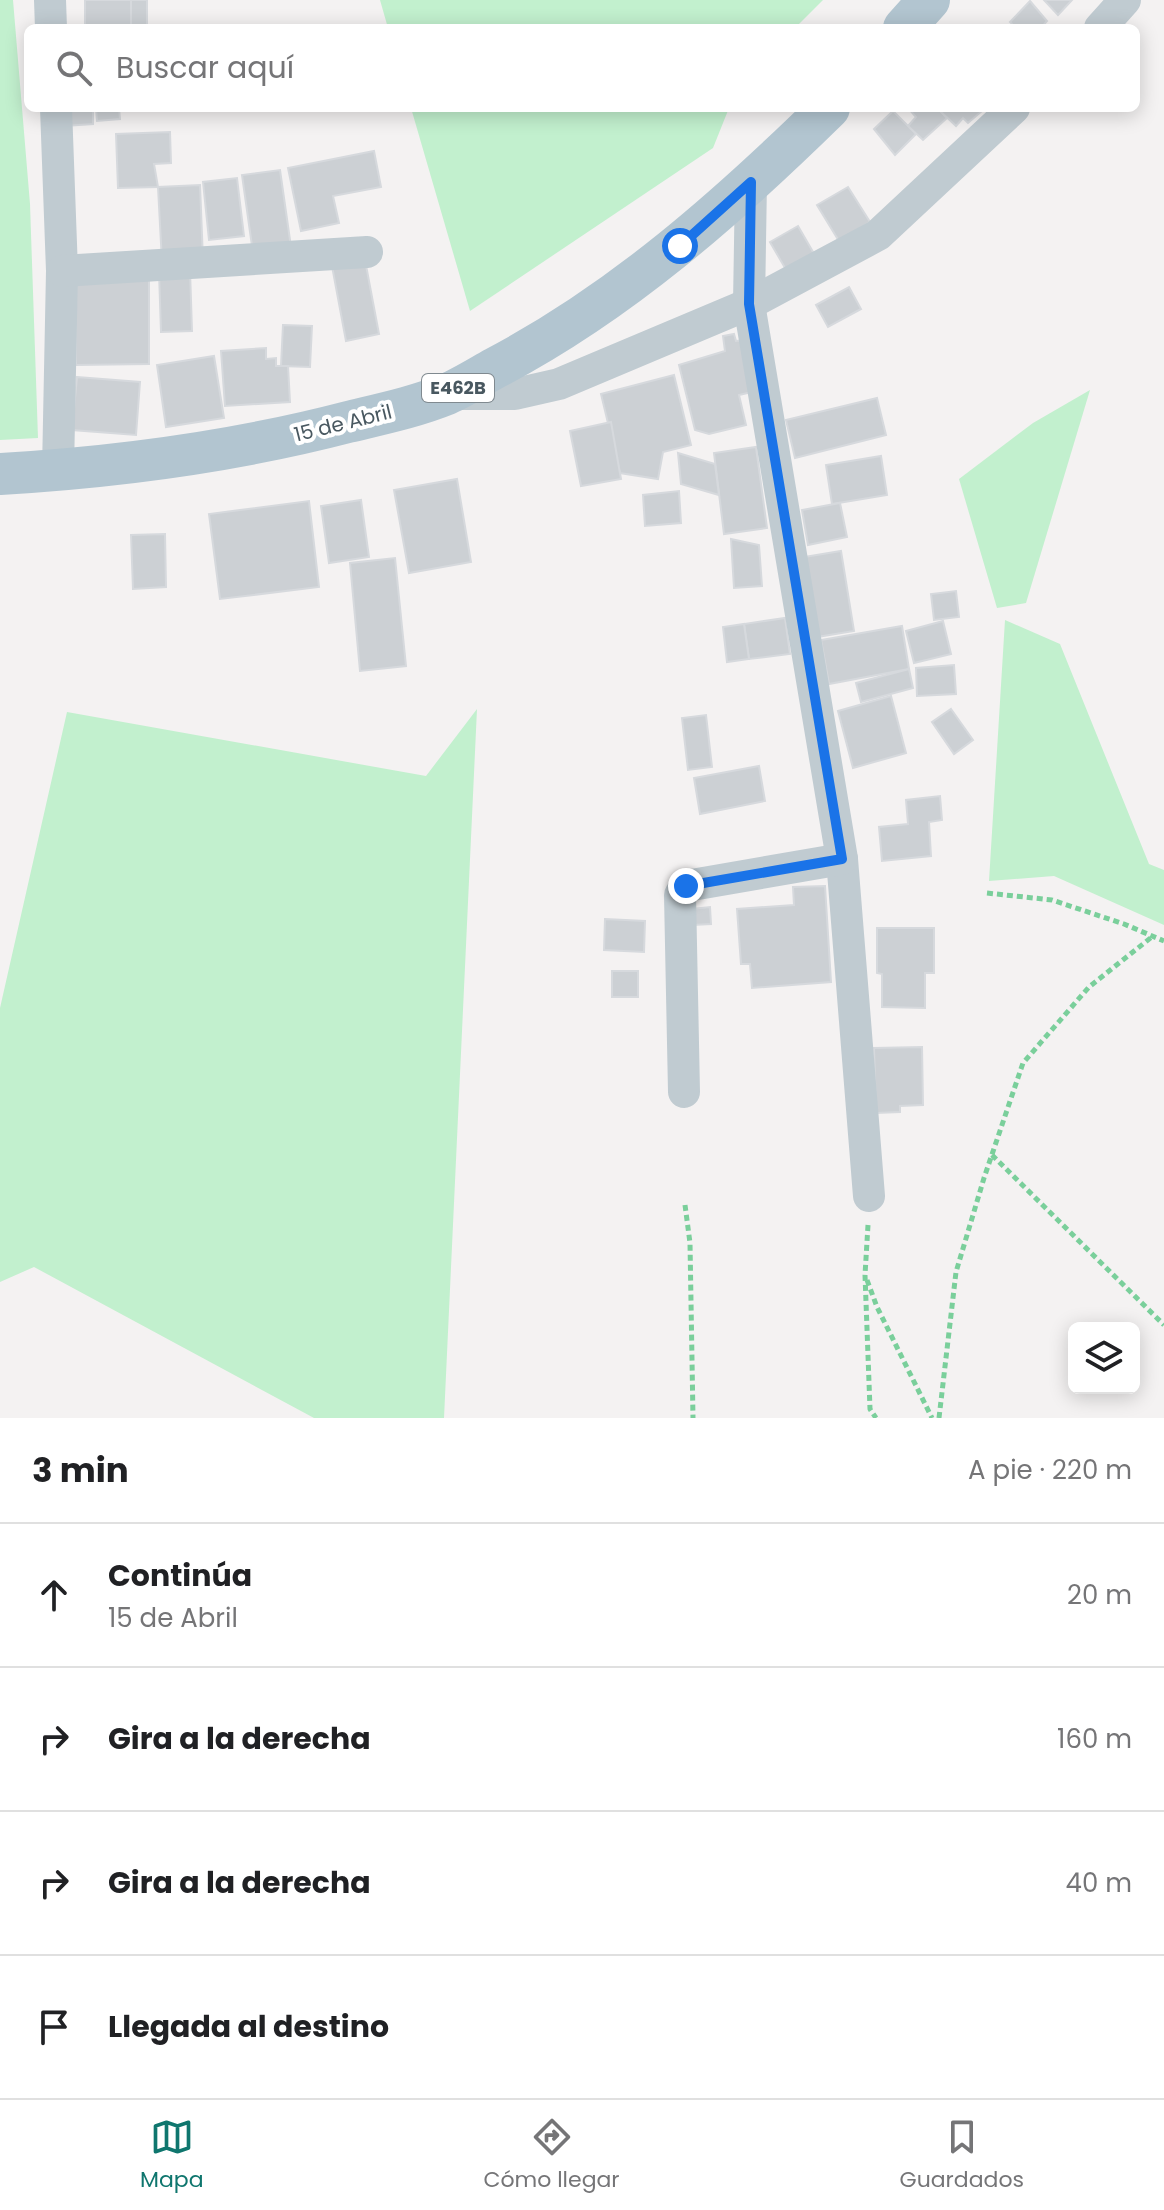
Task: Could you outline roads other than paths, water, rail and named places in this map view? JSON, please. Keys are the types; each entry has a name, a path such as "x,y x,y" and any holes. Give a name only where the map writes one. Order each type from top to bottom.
{"main road":[{"path":"908,24 929,0"},
{"name":"15 de Abril","path":"0,474 215,452 299,435 447,394 536,347 680,246 825,112"}],"street":[{"path":"50,0 51,24"},
{"path":"1104,24 1125,0"},
{"path":"56,112 62,271 58,470"},
{"path":"447,394 515,394 559,384 749,304 878,235 1010,112"},
{"path":"751,182 749,304 842,859 869,1196"},
{"path":"62,271 367,252"},
{"path":"684,1092 680,895 686,886 842,859"}]}
